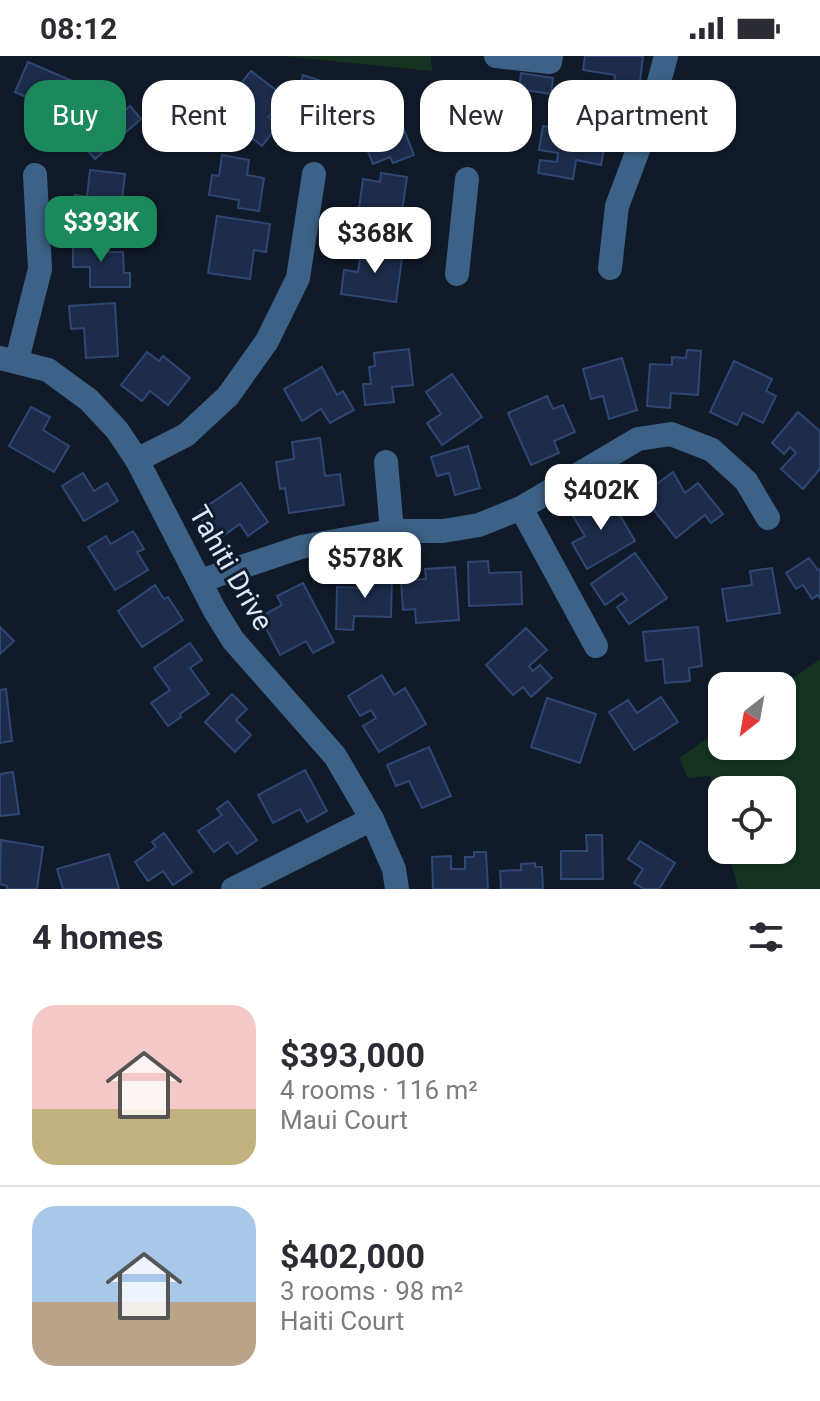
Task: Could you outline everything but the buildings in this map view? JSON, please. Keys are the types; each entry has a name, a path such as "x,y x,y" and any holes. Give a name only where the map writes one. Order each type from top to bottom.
{"street":[{"path":"496,56 550,62 551,56"},
{"path":"610,268 613,221 647,126 666,56"},
{"path":"137,460 186,435 228,396 267,341 298,278 314,174"},
{"path":"8,359 40,269 35,175"},
{"path":"457,274 467,179"},
{"name":"Tahiti Drive","path":"8,359 48,370 89,400 117,430 137,460 233,640 335,756 372,819 394,869 397,889"},
{"path":"200,581 301,547 392,531 443,531 479,525 521,508 638,439 671,434 712,450 746,481 768,518"},
{"path":"386,462 392,531"},
{"path":"521,508 596,646"},
{"path":"234,889 372,819"}],"green space":[{"path":"282,56 431,56 432,71"},
{"path":"820,659 820,889 738,889 732,864 796,864 796,776 688,778 679,758 708,738 708,760 796,760 796,676"}]}
